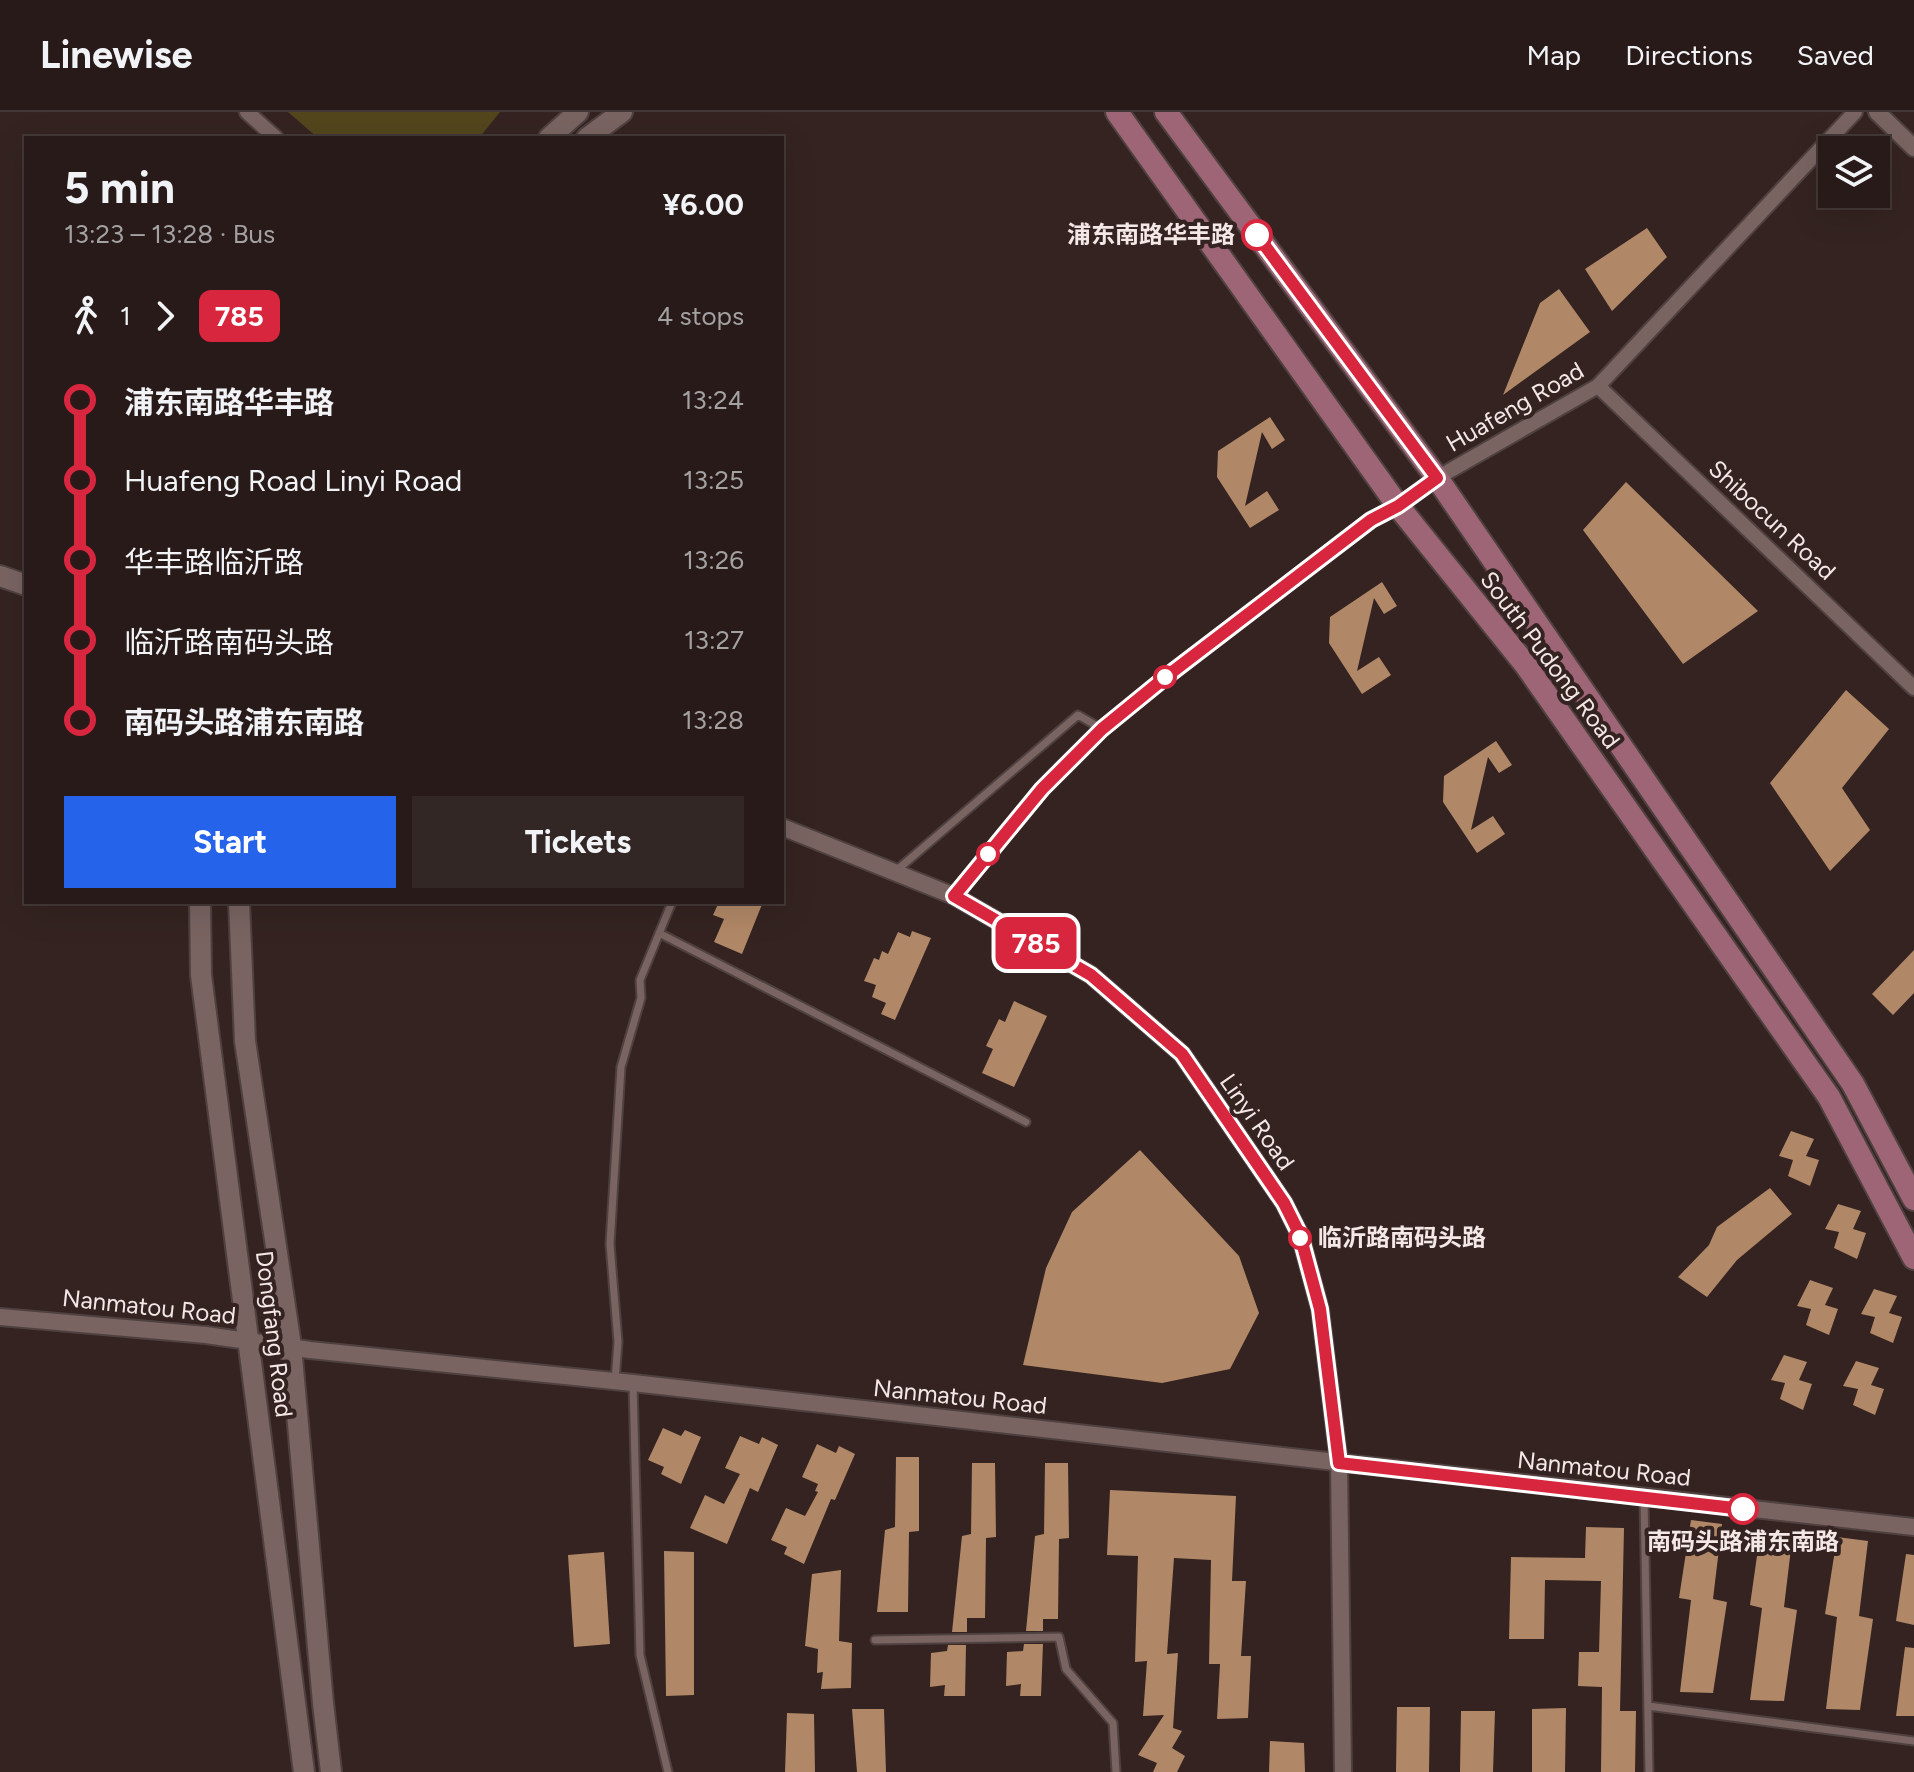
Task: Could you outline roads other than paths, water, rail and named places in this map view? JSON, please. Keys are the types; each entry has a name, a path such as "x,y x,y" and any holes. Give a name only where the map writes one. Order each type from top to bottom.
{"main road":[{"path":"551,136 578,112"},
{"path":"590,136 622,112"},
{"name":"South Pudong Road","path":"1117,112 1398,506 1525,664 1829,1097 1914,1258"},
{"name":"South Pudong Road","path":"1166,112 1437,478 1853,1084 1914,1199"},
{"path":"0,576 24,584"},
{"name":"Dongfang Road","path":"200,904 201,975 304,1772"},
{"name":"Dongfang Road","path":"239,904 245,1041 291,1346 331,1772"}],"street":[{"path":"247,112 274,136"},
{"name":"Huafeng Road","path":"954,896 1042,789 1102,729 1167,676 1371,520 1398,506 1437,478 1598,386 1855,112"},
{"path":"1877,112 1914,148"},
{"name":"Shibocun Road","path":"1598,386 1914,688"},
{"name":"Linyi Road","path":"784,828 954,896 1091,975 1182,1054 1284,1203 1300,1235 1320,1309 1339,1463 1343,1772"},
{"name":"Nanmatou Road","path":"0,1317 206,1335 310,1350 615,1381 1914,1527"}],"lane":[{"path":"895,873 1078,715 1102,729"},
{"path":"615,1381 618,1342 610,1244 621,1067 641,998 640,980 671,904"},
{"path":"659,933 1026,1122"},
{"path":"633,1383 640,1655 668,1772"},
{"path":"1644,1498 1649,1772"},
{"path":"875,1640 1059,1637 1066,1669 1113,1723 1116,1772"},
{"path":"1648,1706 1914,1741"}],"place":[{"name":"浦东南路华丰路","path":"1257,235"},
{"name":"临沂路南码头路","path":"1300,1238"},
{"name":"南码头路浦东南路","path":"1743,1509"}]}
